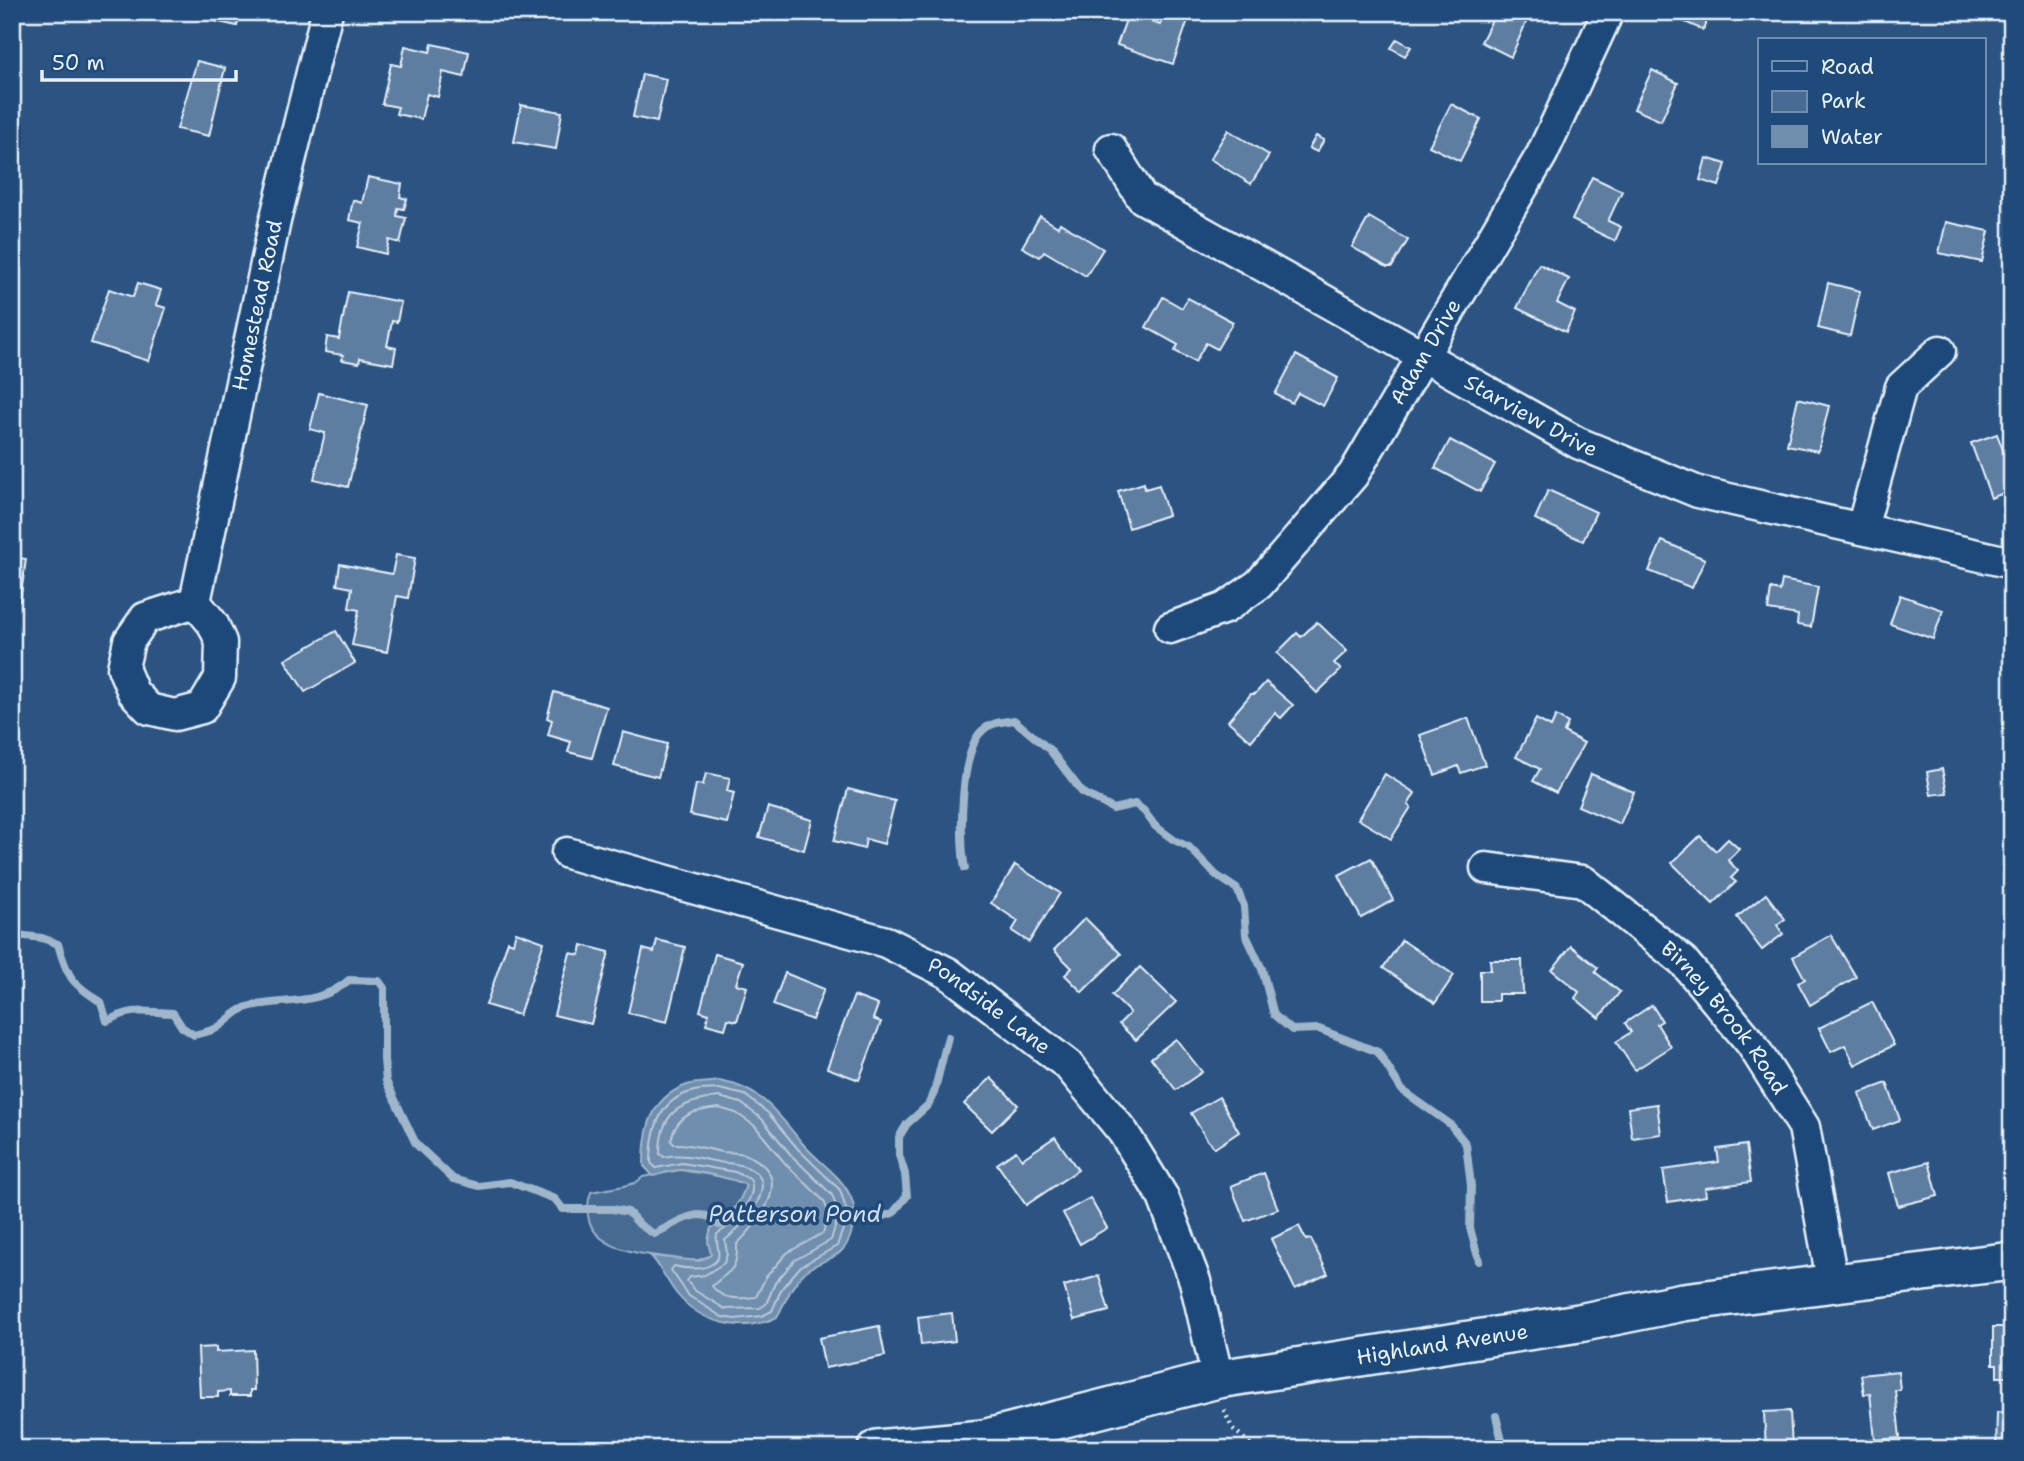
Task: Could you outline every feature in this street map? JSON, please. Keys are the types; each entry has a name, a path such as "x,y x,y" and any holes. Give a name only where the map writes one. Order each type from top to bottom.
{"street":[{"name":"Homestead Road","path":"195,602 275,221 327,12"},
{"name":"Adam Drive","path":"1170,628 1225,608 1259,584 1353,475 1542,154 1608,12"},
{"name":"Starview Drive","path":"1111,149 1142,198 1578,443 1698,492 2012,563"},
{"path":"1862,528 1901,387 1940,351"},
{"name":"Pondside Lane","path":"567,853 886,942 948,973 1057,1057 1068,1066 1122,1132 1163,1197 1195,1281 1218,1379"},
{"name":"Birney Brook Road","path":"1486,868 1583,881 1683,961 1751,1043 1804,1127 1833,1284"},
{"name":"Highland Avenue","path":"877,1449 984,1439 1218,1379 1579,1323 1682,1302 2012,1261"}],"path":[{"path":"1218,1379 1224,1415 1233,1429 1255,1449"}],"green space":[{"path":"680,1170 723,1177 746,1185 733,1210 723,1221 711,1228 708,1241 712,1255 693,1261 650,1255 620,1248 597,1234 590,1223 588,1209 591,1192"}],"water":[{"name":"Patterson Pond","path":"719,1081 747,1089 776,1112 809,1151 843,1184 854,1209 850,1237 842,1251 811,1267 800,1277 777,1317 750,1325 722,1323 697,1312 676,1293 651,1256 699,1261 711,1255 708,1241 711,1228 728,1216 744,1191 746,1185 724,1178 680,1170 653,1176 644,1166 645,1141 651,1118 664,1098 687,1085"}],"building":[{"path":"203,12 240,12 237,26 201,18"},
{"path":"1164,12 1188,20 1173,64 1117,45 1128,14 1160,25"},
{"path":"1496,12 1521,12 1529,16 1511,57 1481,42"},
{"path":"1670,12 1711,12 1703,30 1669,15"},
{"path":"1397,39 1411,47 1405,56 1391,48"},
{"path":"432,44 469,52 464,77 443,72 438,97 427,94 421,119 396,114 398,107 382,104 391,64 401,66 405,46 430,52"},
{"path":"197,61 225,68 209,136 177,129"},
{"path":"1652,70 1678,83 1661,121 1634,109"},
{"path":"642,74 666,79 657,122 633,117"},
{"path":"1451,104 1481,119 1460,161 1429,146"},
{"path":"521,105 562,112 556,149 514,142"},
{"path":"1228,130 1269,155 1251,184 1210,159"},
{"path":"1316,136 1324,140 1317,152 1309,148"},
{"path":"1706,158 1726,164 1719,186 1700,180"},
{"path":"368,177 402,184 400,197 407,199 404,209 398,208 397,216 406,218 400,243 389,240 386,254 357,247 363,223 349,220 353,200 362,203"},
{"path":"1592,177 1622,191 1608,221 1621,227 1615,241 1572,220"},
{"path":"1040,216 1058,227 1060,223 1103,249 1086,276 1044,251 1040,257 1022,247"},
{"path":"1369,217 1408,240 1392,267 1387,267 1352,247"},
{"path":"1946,222 1989,231 1982,262 1939,253"},
{"path":"1539,264 1569,279 1557,303 1575,312 1566,332 1517,308"},
{"path":"138,283 161,290 156,305 166,308 149,361 91,343 109,289 133,297"},
{"path":"1828,283 1860,291 1850,336 1818,328"},
{"path":"348,292 401,302 397,322 392,321 387,346 396,348 393,364 360,358 359,363 342,360 343,355 325,352 327,337 339,339"},
{"path":"1163,297 1182,308 1188,298 1233,322 1217,349 1206,343 1195,362 1175,351 1178,345 1146,327"},
{"path":"1296,355 1338,378 1323,406 1298,393 1292,403 1275,394"},
{"path":"319,393 368,405 348,487 314,479 325,433 310,429"},
{"path":"1798,398 1829,406 1818,451 1787,445"},
{"path":"1997,434 2008,463 2012,461 2012,490 1991,498 1971,443"},
{"path":"1450,440 1495,464 1480,492 1435,468"},
{"path":"1144,483 1145,489 1159,485 1168,515 1129,528 1118,491"},
{"path":"1548,490 1596,512 1583,541 1535,519"},
{"path":"1662,541 1705,559 1692,588 1649,571"},
{"path":"396,555 415,558 408,598 397,596 387,652 352,645 359,610 349,608 352,588 337,585 340,564 392,574"},
{"path":"12,557 26,559 20,601 14,600 12,615"},
{"path":"1782,580 1818,587 1811,627 1797,625 1798,615 1768,610 1771,589 1780,591"},
{"path":"1900,595 1943,610 1933,639 1890,624"},
{"path":"1317,622 1347,651 1334,663 1341,670 1317,693 1277,653 1297,633 1301,637"},
{"path":"336,631 355,663 305,692 285,660"},
{"path":"1266,682 1293,705 1281,718 1275,713 1251,741 1228,721 1251,694 1255,694"},
{"path":"554,692 607,707 592,758 568,752 571,742 548,735 552,720 547,718"},
{"path":"1556,716 1568,723 1564,732 1584,743 1556,793 1533,781 1540,769 1516,757 1536,719 1551,727"},
{"path":"1468,718 1485,765 1461,773 1458,766 1435,775 1420,735"},
{"path":"623,732 667,744 658,777 614,766"},
{"path":"1942,769 1947,793 1931,795 1927,772"},
{"path":"706,773 730,778 727,791 734,793 727,823 690,815 696,784 703,785"},
{"path":"1385,774 1415,793 1408,805 1411,807 1391,839 1358,819"},
{"path":"1591,774 1634,792 1620,824 1578,806"},
{"path":"848,789 895,801 884,844 866,839 864,849 834,841"},
{"path":"768,807 812,820 804,850 759,837"},
{"path":"1700,836 1716,851 1728,839 1739,849 1728,860 1738,871 1731,878 1736,882 1713,904 1672,863"},
{"path":"1371,858 1393,900 1361,918 1339,875"},
{"path":"1015,865 1060,893 1029,942 1012,931 1018,921 991,903"},
{"path":"1766,894 1785,919 1777,925 1783,934 1762,950 1737,917"},
{"path":"1085,918 1121,954 1082,992 1065,975 1072,968 1054,950"},
{"path":"516,932 544,942 519,1015 486,1005 508,941 513,943"},
{"path":"1831,935 1856,977 1810,1005 1798,983 1805,979 1793,957"},
{"path":"657,940 685,947 667,1022 628,1013 643,949 654,952"},
{"path":"1402,940 1454,975 1435,1003 1383,968"},
{"path":"582,945 609,952 591,1024 554,1015 570,953 580,955"},
{"path":"1571,946 1598,968 1595,972 1620,992 1599,1018 1575,998 1579,992 1552,970"},
{"path":"715,954 743,962 736,984 747,987 737,1021 728,1019 725,1029 706,1024 709,1014 700,1011"},
{"path":"1490,960 1522,960 1523,994 1498,994 1498,1001 1480,1001 1480,970 1491,970"},
{"path":"1140,967 1176,1002 1136,1040 1119,1024 1130,1013 1112,995"},
{"path":"785,973 824,989 812,1020 773,1005"},
{"path":"854,996 878,1005 873,1019 881,1022 859,1080 827,1068"},
{"path":"1872,1002 1894,1045 1855,1065 1845,1045 1831,1052 1819,1028"},
{"path":"1652,1005 1662,1021 1657,1024 1671,1047 1635,1070 1616,1042 1631,1032 1625,1023"},
{"path":"1176,1039 1202,1072 1176,1090 1151,1058"},
{"path":"991,1078 1018,1105 992,1131 964,1104"},
{"path":"1887,1083 1900,1120 1873,1130 1859,1093"},
{"path":"1219,1097 1239,1132 1215,1148 1191,1113"},
{"path":"1657,1104 1661,1134 1632,1138 1628,1108"},
{"path":"1055,1137 1078,1170 1026,1205 997,1164 1016,1151 1022,1159"},
{"path":"1746,1145 1751,1182 1705,1188 1706,1196 1668,1202 1663,1170 1719,1162 1717,1149"},
{"path":"1929,1162 1938,1196 1898,1206 1889,1173"},
{"path":"1264,1173 1278,1209 1245,1221 1231,1186"},
{"path":"1090,1198 1107,1228 1080,1244 1063,1213"},
{"path":"1299,1226 1306,1240 1311,1239 1328,1274 1295,1289 1271,1239"},
{"path":"1099,1276 1109,1311 1074,1320 1064,1286"},
{"path":"952,1313 955,1341 921,1345 918,1317"},
{"path":"879,1326 885,1356 825,1368 819,1338"},
{"path":"1993,1327 2012,1327 2012,1377 1997,1377 1997,1364 1993,1364"},
{"path":"216,1347 216,1352 253,1350 254,1390 250,1390 250,1396 230,1396 230,1391 218,1392 218,1397 200,1397 198,1348"},
{"path":"1898,1371 1900,1390 1895,1390 1900,1438 1875,1440 1870,1393 1864,1394 1861,1375"},
{"path":"1790,1411 1792,1449 1766,1449 1764,1412"},
{"path":"1997,1412 2012,1413 2012,1449 1996,1449"}],"waterway":[{"path":"965,868 962,817 970,755 975,740 986,727 1014,720 1050,750 1082,792 1113,809 1135,804 1155,826 1189,847 1216,875 1237,889 1244,906 1246,935 1262,969 1274,1015 1292,1030 1319,1029 1378,1052 1402,1090 1450,1124 1466,1144 1471,1186 1470,1228 1479,1261"},
{"path":"12,888 18,893 18,909 12,918"},
{"path":"12,920 17,935 42,938 58,944 72,979 101,1002 107,1021 132,1012 173,1013 182,1027 194,1035 215,1029 251,1006 327,994 349,980 379,981 384,988 386,1081 416,1144 453,1179 479,1186 510,1182 555,1199 563,1209 612,1209 628,1212 640,1225 654,1234 696,1215 712,1218 719,1225 730,1223"},
{"path":"847,1213 873,1220 893,1213 907,1196 905,1174 899,1155 899,1137 907,1124 928,1105 934,1093 948,1037"},
{"path":"1496,1416 1504,1449"}]}
